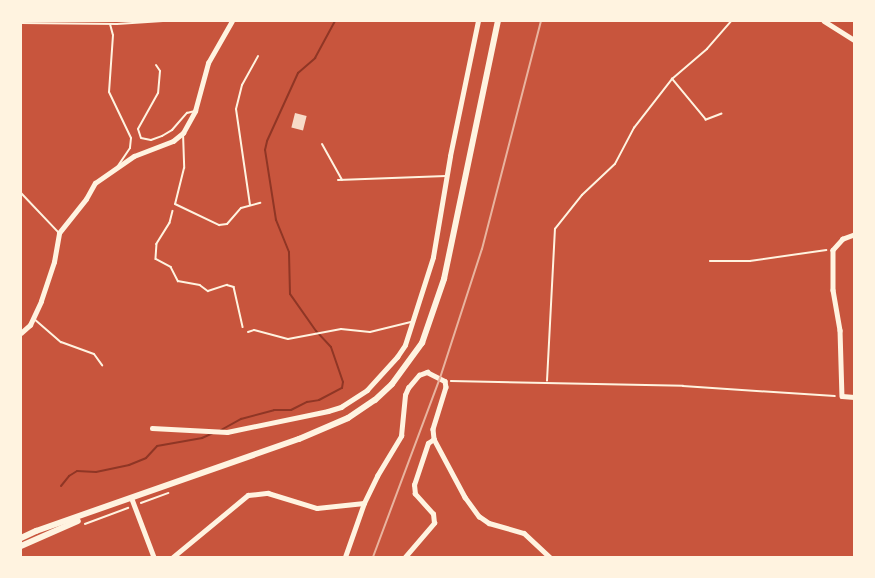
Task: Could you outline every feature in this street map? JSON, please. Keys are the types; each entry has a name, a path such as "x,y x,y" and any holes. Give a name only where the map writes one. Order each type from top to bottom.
{"main road":[{"path":"21,545 299,439 348,418 375,400 404,371 422,343 444,279 498,21"},
{"path":"21,537 133,502"}],"street":[{"path":"21,333 33,318 54,262 59,233 86,199 95,183 134,156 166,144 183,133 195,111 208,63 232,21"},
{"path":"152,428 222,432 341,407 367,390 397,357 405,345 433,256 446,176 478,21"},
{"path":"824,21 854,40"},
{"path":"854,235 843,239 833,249 833,290 840,330 842,396 854,397"},
{"path":"345,557 376,476 401,436 405,394 419,375 427,372 445,381 446,387 434,429 434,439 478,516 489,523 524,533 550,557"},
{"path":"405,557 434,523 433,514 415,495 414,485 428,443 434,439"},
{"path":"173,557 248,495 259,492 317,508 364,503"},
{"path":"133,502 154,557"}],"lane":[{"path":"21,23 110,24 163,21"},
{"path":"110,24 113,35 109,92 131,138 130,148 116,168"},
{"path":"250,205 236,109 242,85 258,56"},
{"path":"156,65 160,71 159,93 138,129 141,138 151,140 162,136 172,130 187,113 195,111"},
{"path":"183,133 185,161 175,204 219,225 227,224 241,208 260,203"},
{"path":"322,144 342,180"},
{"path":"338,180 446,176"},
{"path":"21,193 59,233"},
{"path":"33,318 62,342 94,354 102,365"},
{"path":"248,332 254,330 288,339 341,329 370,332 411,322"}],"path":[{"path":"547,381 555,229 582,195 615,164 634,128 672,79 707,49 731,21"},
{"path":"672,79 706,120 723,114"},
{"path":"175,204 170,223 157,244 156,259 171,267 178,281 200,285 208,291 228,285 234,287 243,328 248,332"},
{"path":"710,261 750,261 810,250 833,249"},
{"path":"445,381 547,381 842,396"},
{"path":"81,525 133,502 168,493"}],"building":[{"path":"295,113 307,116 303,130 291,128"}],"waterway":[{"path":"221,430 241,419 274,410 291,410 307,402 319,400 342,388 343,382 331,347 316,331 290,294 289,252 276,220 265,150 298,73 315,58 335,21"},
{"path":"61,486 69,476 77,471 96,472 129,465 146,458 157,446 202,438 213,433"}],"railway":[{"path":"373,557 440,378 482,249 541,21"}]}
